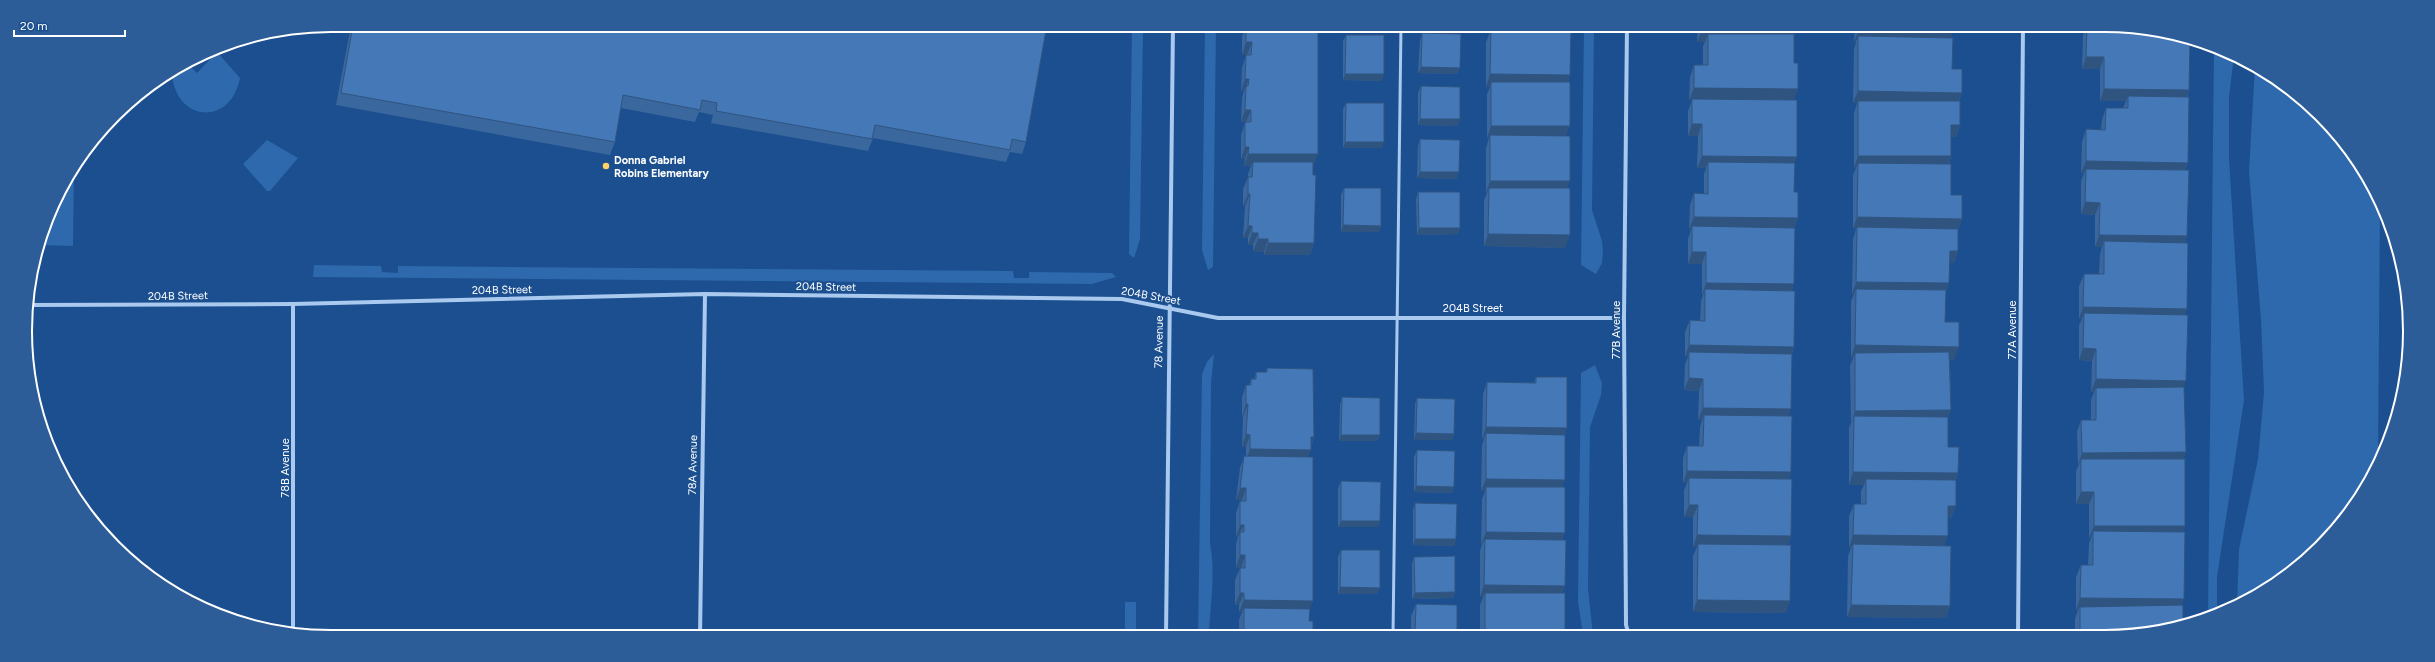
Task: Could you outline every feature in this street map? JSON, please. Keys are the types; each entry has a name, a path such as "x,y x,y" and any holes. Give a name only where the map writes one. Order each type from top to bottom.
{"street":[{"name":"78 Avenue","path":"1166,630 1172,32"},
{"name":"77B Avenue","path":"1627,32 1624,318 1626,625 1628,630"},
{"name":"77A Avenue","path":"2018,630 2023,32"},
{"name":"204B Street","path":"34,305 293,304 705,294 1122,299 1218,318 1624,318"},
{"name":"78A Avenue","path":"700,630 705,294"},
{"name":"78B Avenue","path":"293,304 293,627"}],"lane":[{"path":"1393,630 1401,32"}],"shaded area":[{"path":"1132,32 1143,32 1140,239 1134,258 1129,254"},
{"path":"1205,32 1216,32 1213,267 1208,270 1202,250"},
{"path":"1584,32 1594,32 1592,210 1602,241 1603,252 1602,263 1596,274 1581,265"},
{"path":"2214,53 2233,62 2229,97 2229,159 2244,400 2217,577 2217,607 2208,611"},
{"path":"219,54 240,78 235,94 226,105 216,111 204,112 193,109 183,102 176,90 173,77 191,67 197,73 212,57"},
{"path":"2255,72 2270,82 2301,106 2329,134 2353,165 2372,199 2380,217 2378,449 2353,497 2329,528 2301,556 2286,568 2254,590 2237,598 2239,549 2258,459 2264,392 2261,320 2249,171"},
{"path":"267,140 298,158 270,191 267,191 243,164"},
{"path":"74,178 73,246 45,245 55,217"},
{"path":"314,265 381,266 382,272 398,273 398,266 1013,271 1014,278 1029,278 1029,272 1112,273 1116,277 1092,284 313,277"},
{"path":"1214,354 1211,383 1210,543 1213,566 1209,630 1198,630 1202,374 1207,362"},
{"path":"1595,365 1602,383 1601,395 1590,427 1588,589 1592,630 1582,630 1578,601 1581,373"},
{"path":"1125,602 1136,602 1136,630 1125,630"}],"building":[{"name":"Donna Gabriel Robins Elementary","path":"352,32 1046,32 1026,142 1012,139 1010,150 875,125 872,139 716,111 717,103 702,100 700,110 623,95 615,142 341,93"},
{"path":"1246,32 1318,32 1318,154 1248,154 1249,147 1245,147 1245,122 1251,122 1251,110 1245,110 1246,86 1248,86 1249,79 1245,79 1246,55 1251,55 1252,42 1246,42"},
{"path":"1491,32 1571,32 1570,75 1490,74"},
{"path":"2087,32 2143,35 2190,45 2189,90 2104,89 2104,57 2086,57"},
{"path":"1422,33 1461,34 1460,68 1421,67"},
{"path":"1708,34 1794,34 1794,63 1798,63 1798,89 1694,88 1694,65 1708,65"},
{"path":"1346,35 1384,35 1384,74 1345,74"},
{"path":"1858,36 1953,38 1952,69 1962,69 1962,93 1858,91"},
{"path":"1491,82 1570,82 1570,126 1491,126"},
{"path":"1421,86 1460,87 1460,119 1420,119"},
{"path":"2128,96 2189,97 2188,163 2086,161 2086,129 2105,130 2106,108 2128,108"},
{"path":"1692,99 1797,100 1797,157 1702,156 1702,124 1692,124"},
{"path":"1858,101 1960,101 1960,125 1951,125 1951,156 1858,156"},
{"path":"1346,103 1384,103 1384,142 1345,142"},
{"path":"1490,135 1570,136 1570,181 1490,181"},
{"path":"1420,139 1460,140 1459,172 1420,172"},
{"path":"1253,162 1313,162 1313,175 1316,175 1314,243 1268,243 1268,239 1258,239 1258,233 1252,233 1252,226 1248,226 1250,194 1248,194 1248,177 1252,177"},
{"path":"1708,162 1795,163 1794,192 1798,192 1798,218 1694,217 1694,193 1708,194"},
{"path":"1858,163 1951,164 1951,195 1962,195 1962,219 1857,217"},
{"path":"2086,169 2189,170 2187,236 2099,235 2100,203 2085,202"},
{"path":"1344,188 1381,188 1381,226 1343,225"},
{"path":"1489,188 1570,188 1570,235 1488,234"},
{"path":"1418,192 1460,192 1460,228 1419,228"},
{"path":"1692,226 1795,228 1794,284 1706,283 1706,252 1692,252"},
{"path":"1857,227 1958,229 1958,251 1950,251 1949,283 1856,282"},
{"path":"2104,241 2188,243 2187,309 2083,307 2084,274 2104,274"},
{"path":"1705,289 1795,291 1794,347 1689,345 1690,320 1705,321"},
{"path":"1856,289 1946,290 1945,322 1959,322 1959,347 1855,345"},
{"path":"2084,313 2188,315 2186,381 2096,379 2096,349 2083,348"},
{"path":"1689,352 1792,354 1791,409 1703,408 1703,379 1689,378"},
{"path":"1949,352 1951,410 1855,411 1855,353"},
{"path":"1267,368 1313,369 1314,437 1311,437 1311,450 1250,449 1250,435 1246,434 1248,404 1246,404 1246,385 1251,385 1251,379 1256,379 1256,372 1267,372"},
{"path":"1536,377 1567,377 1567,428 1486,427 1487,382 1536,383"},
{"path":"2184,387 2186,452 2082,453 2081,420 2096,420 2096,388"},
{"path":"1342,397 1380,398 1380,435 1341,435"},
{"path":"1417,398 1455,399 1454,434 1416,433"},
{"path":"1704,415 1792,416 1791,472 1687,471 1687,446 1703,446"},
{"path":"1854,416 1948,417 1948,447 1959,447 1958,473 1853,472"},
{"path":"1486,433 1565,435 1565,480 1486,479"},
{"path":"1417,450 1455,451 1454,487 1416,486"},
{"path":"1244,456 1313,457 1313,601 1244,600 1244,593 1240,593 1240,568 1245,568 1245,555 1240,555 1240,532 1244,532 1244,525 1240,525 1240,501 1246,501 1246,488 1240,488"},
{"path":"2081,459 2185,459 2185,526 2094,526 2094,492 2081,492"},
{"path":"1689,478 1792,479 1791,536 1697,535 1698,505 1689,505"},
{"path":"1866,479 1956,480 1956,506 1948,506 1948,536 1853,535 1854,504 1866,504"},
{"path":"1341,481 1381,482 1380,521 1341,521"},
{"path":"1486,487 1565,487 1565,533 1486,532"},
{"path":"1415,503 1457,504 1456,539 1415,539"},
{"path":"2093,531 2185,532 2184,599 2080,598 2081,565 2093,565"},
{"path":"1485,539 1566,540 1565,586 1484,585"},
{"path":"1698,544 1791,545 1790,601 1697,600"},
{"path":"1853,544 1951,546 1950,606 1851,605"},
{"path":"1341,550 1380,550 1380,588 1340,587"},
{"path":"1455,556 1455,592 1415,593 1414,557"},
{"path":"1485,593 1565,593 1565,630 1485,630"},
{"path":"1416,604 1457,605 1457,630 1415,630"},
{"path":"2183,605 2183,619 2124,629 2080,630 2080,607"},
{"path":"1244,608 1310,609 1309,621 1313,621 1313,630 1244,630"}],"place":[{"name":"Donna Gabriel Robins Elementary","path":"606,166"}]}
